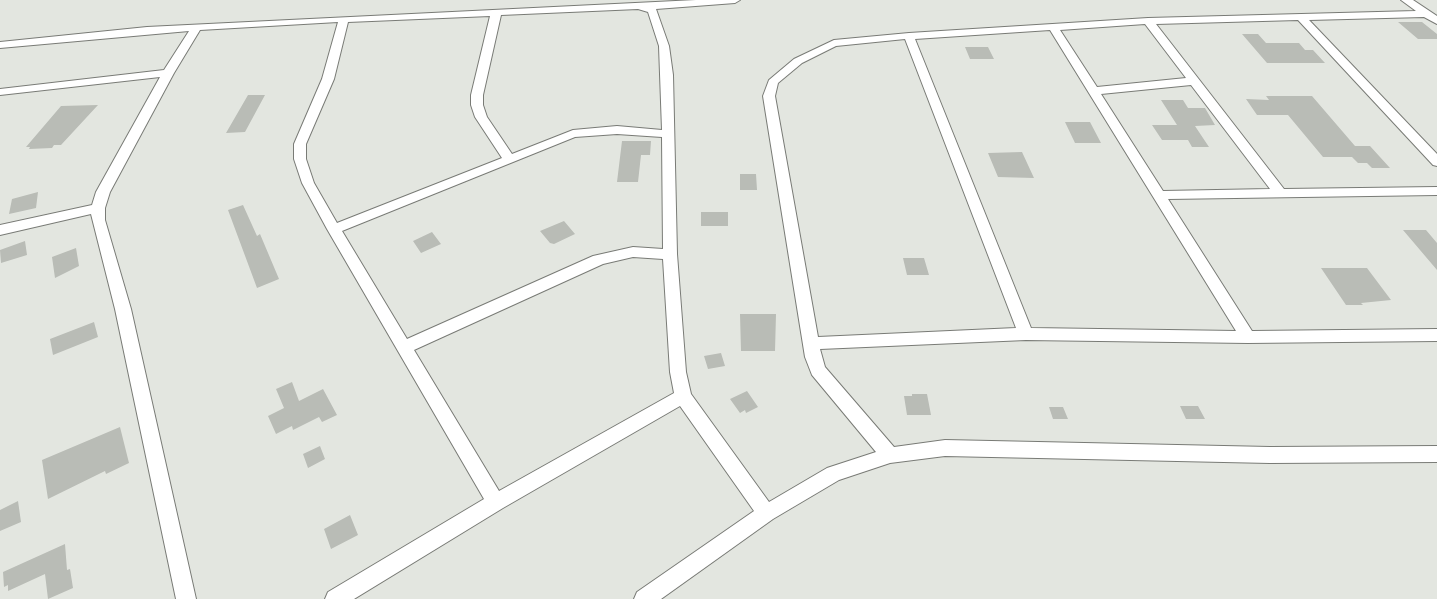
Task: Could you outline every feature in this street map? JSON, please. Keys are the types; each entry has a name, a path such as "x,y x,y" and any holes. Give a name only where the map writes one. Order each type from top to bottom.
{"street":[{"path":"0,45 147,30 344,19 645,7 735,0"},
{"path":"1406,0 1437,21"},
{"path":"645,7 654,12 664,46 670,254 678,372 683,396 766,513"},
{"path":"496,13 477,95 477,105 481,117 509,159"},
{"path":"890,455 818,370 813,357 769,96 773,82 798,61 834,43 909,36 1148,21 1426,15"},
{"path":"1301,16 1437,162"},
{"path":"344,19 328,79 300,144 300,159 308,183 333,229 405,346 496,502"},
{"path":"1148,21 1280,193"},
{"path":"1053,26 1248,337"},
{"path":"186,599 123,309 98,220 98,208 103,192 168,73 196,28"},
{"path":"909,36 1026,334"},
{"path":"0,93 168,73"},
{"path":"1095,91 1194,81"},
{"path":"333,229 573,134 617,130 667,134"},
{"path":"1161,195 1437,191"},
{"path":"0,230 98,208"},
{"path":"405,346 598,260 625,253 670,254"},
{"path":"812,343 1026,334 1248,337 1437,335"},
{"path":"335,599 496,502 683,396"},
{"path":"644,599 766,513 834,474 890,455 945,448 1270,455 1437,454"}],"building":[{"path":"1398,22 1422,22 1437,34 1437,39 1418,39"},
{"path":"1242,34 1258,34 1266,43 1299,43 1305,50 1313,50 1325,63 1267,63"},
{"path":"965,47 988,47 994,59 970,59"},
{"path":"248,95 265,95 245,132 226,133"},
{"path":"1266,96 1312,96 1355,146 1370,146 1390,168 1372,168 1367,163 1358,163 1352,157 1323,157 1288,115 1257,115 1246,99 1269,100"},
{"path":"1161,100 1183,100 1188,108 1205,108 1215,125 1195,126 1209,147 1192,147 1188,140 1162,140 1152,125 1177,125"},
{"path":"98,105 61,145 54,145 52,148 29,149 30,147 26,147 61,106"},
{"path":"1065,122 1090,122 1101,143 1075,143"},
{"path":"622,141 651,141 650,155 641,155 638,182 617,182"},
{"path":"1022,152 1034,178 998,177 988,153"},
{"path":"740,174 756,174 757,190 740,190"},
{"path":"38,192 36,208 9,214 12,199"},
{"path":"243,205 257,236 260,234 279,279 257,288 228,210"},
{"path":"701,212 728,212 728,226 701,226"},
{"path":"564,221 575,234 554,244 550,243 540,231"},
{"path":"1403,230 1426,230 1437,243 1437,270"},
{"path":"432,232 441,244 421,253 413,241"},
{"path":"25,241 27,255 1,263 0,250"},
{"path":"76,248 79,266 55,278 52,257"},
{"path":"903,258 924,258 929,275 907,275"},
{"path":"1321,268 1367,268 1391,300 1361,303 1363,305 1346,305"},
{"path":"740,314 776,314 775,351 741,351"},
{"path":"94,322 98,337 53,355 50,339"},
{"path":"721,353 725,366 708,369 704,356"},
{"path":"292,382 299,401 323,389 337,415 322,422 319,417 293,430 292,426 276,434 268,416 284,408 276,389"},
{"path":"747,391 758,407 746,413 745,410 740,413 730,399"},
{"path":"912,394 927,394 931,415 907,415 904,396 912,396"},
{"path":"1180,406 1198,406 1205,419 1186,419"},
{"path":"1049,407 1063,407 1068,419 1053,419"},
{"path":"120,427 129,463 106,474 105,471 48,499 42,460"},
{"path":"320,446 325,459 308,468 303,454"},
{"path":"18,501 21,522 0,531 0,510"},
{"path":"350,515 358,535 331,549 324,529"},
{"path":"65,544 67,570 70,569 73,588 48,599 45,574 8,591 8,585 4,587 3,572"}]}
